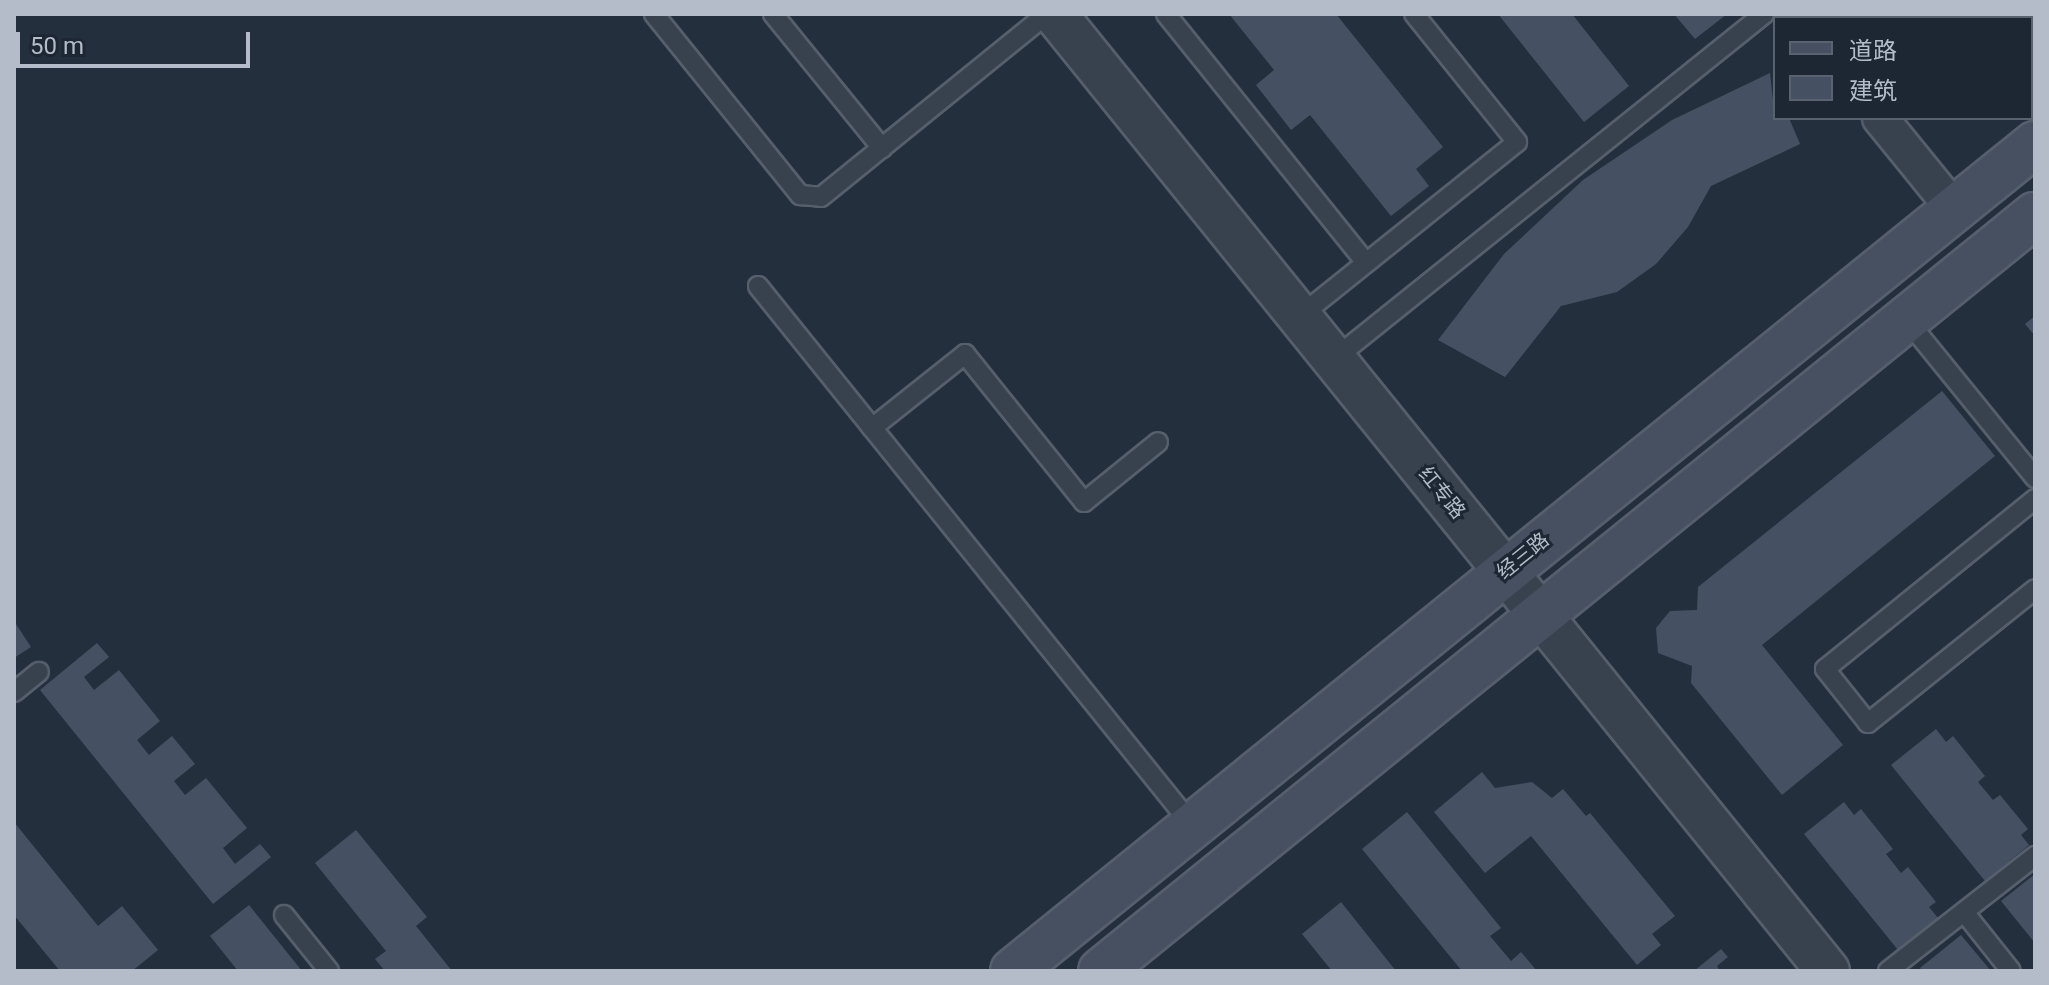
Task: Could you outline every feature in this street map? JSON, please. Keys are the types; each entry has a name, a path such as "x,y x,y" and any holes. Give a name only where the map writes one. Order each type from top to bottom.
{"main road":[{"name":"经三路","path":"1013,971 2035,144"},
{"path":"1101,971 2035,215"}],"street":[{"name":"红专路","path":"1056,15 1828,971"},
{"path":"1882,120 1954,209"}],"lane":[{"path":"654,14 800,195 821,197 1056,15"},
{"path":"773,14 882,148"},
{"path":"1166,14 1366,263"},
{"path":"1300,316 1517,142 1414,14"},
{"path":"1334,359 1764,14"},
{"path":"758,286 1192,825"},
{"path":"1906,319 2035,478"},
{"path":"872,428 965,354 1084,502 1158,442"},
{"path":"2035,499 1825,669 1868,723 2035,589"},
{"path":"14,692 39,672"},
{"path":"1888,971 2035,856"},
{"path":"1964,912 2011,971"},
{"path":"284,915 329,971"}],"building":[{"path":"1229,14 1336,14 1443,147 1416,169 1429,186 1391,216 1310,115 1291,130 1256,85 1274,70"},
{"path":"1498,14 1572,14 1629,86 1584,122"},
{"path":"1674,14 1727,14 1695,39"},
{"path":"1881,14 1978,14 1976,16"},
{"path":"1770,73 1773,120 1790,120 1800,144 1711,186 1688,227 1656,264 1617,292 1561,306 1505,377 1438,340 1504,254 1583,180 1672,120"},
{"path":"2035,316 2035,336 2025,324"},
{"path":"1942,391 1995,456 1762,645 1843,745 1782,795 1691,683 1692,666 1658,653 1656,628 1670,611 1697,610 1698,587"},
{"path":"14,621 31,647 14,658"},
{"path":"97,643 109,657 84,677 94,690 119,670 160,721 137,740 149,755 172,736 195,764 174,781 185,795 206,778 247,828 223,848 235,864 260,844 271,857 213,904 40,690"},
{"path":"1936,729 1946,742 1953,736 1985,776 1978,782 1993,800 2000,795 2028,829 2021,835 2029,845 1985,881 1891,765"},
{"path":"1482,772 1495,788 1532,782 1552,798 1563,789 1586,816 1590,813 1675,916 1652,934 1661,945 1637,965 1531,836 1485,873 1434,812"},
{"path":"1844,802 1854,815 1861,809 1893,849 1886,854 1901,873 1908,867 1936,902 1929,907 1938,918 1898,950 1804,834"},
{"path":"1407,812 1501,928 1490,936 1511,961 1521,952 1537,971 1462,971 1362,849"},
{"path":"14,822 98,926 122,906 158,950 132,971 60,971 14,915"},
{"path":"356,830 427,917 416,926 452,971 385,971 375,959 386,951 315,863"},
{"path":"2035,874 2035,943 2001,901"},
{"path":"1341,902 1396,971 1332,971 1302,934"},
{"path":"249,905 302,971 238,971 210,936"},
{"path":"1961,935 1991,971 1922,971 1920,968"},
{"path":"1721,949 1728,957 1717,966 1720,971 1694,971"}]}
